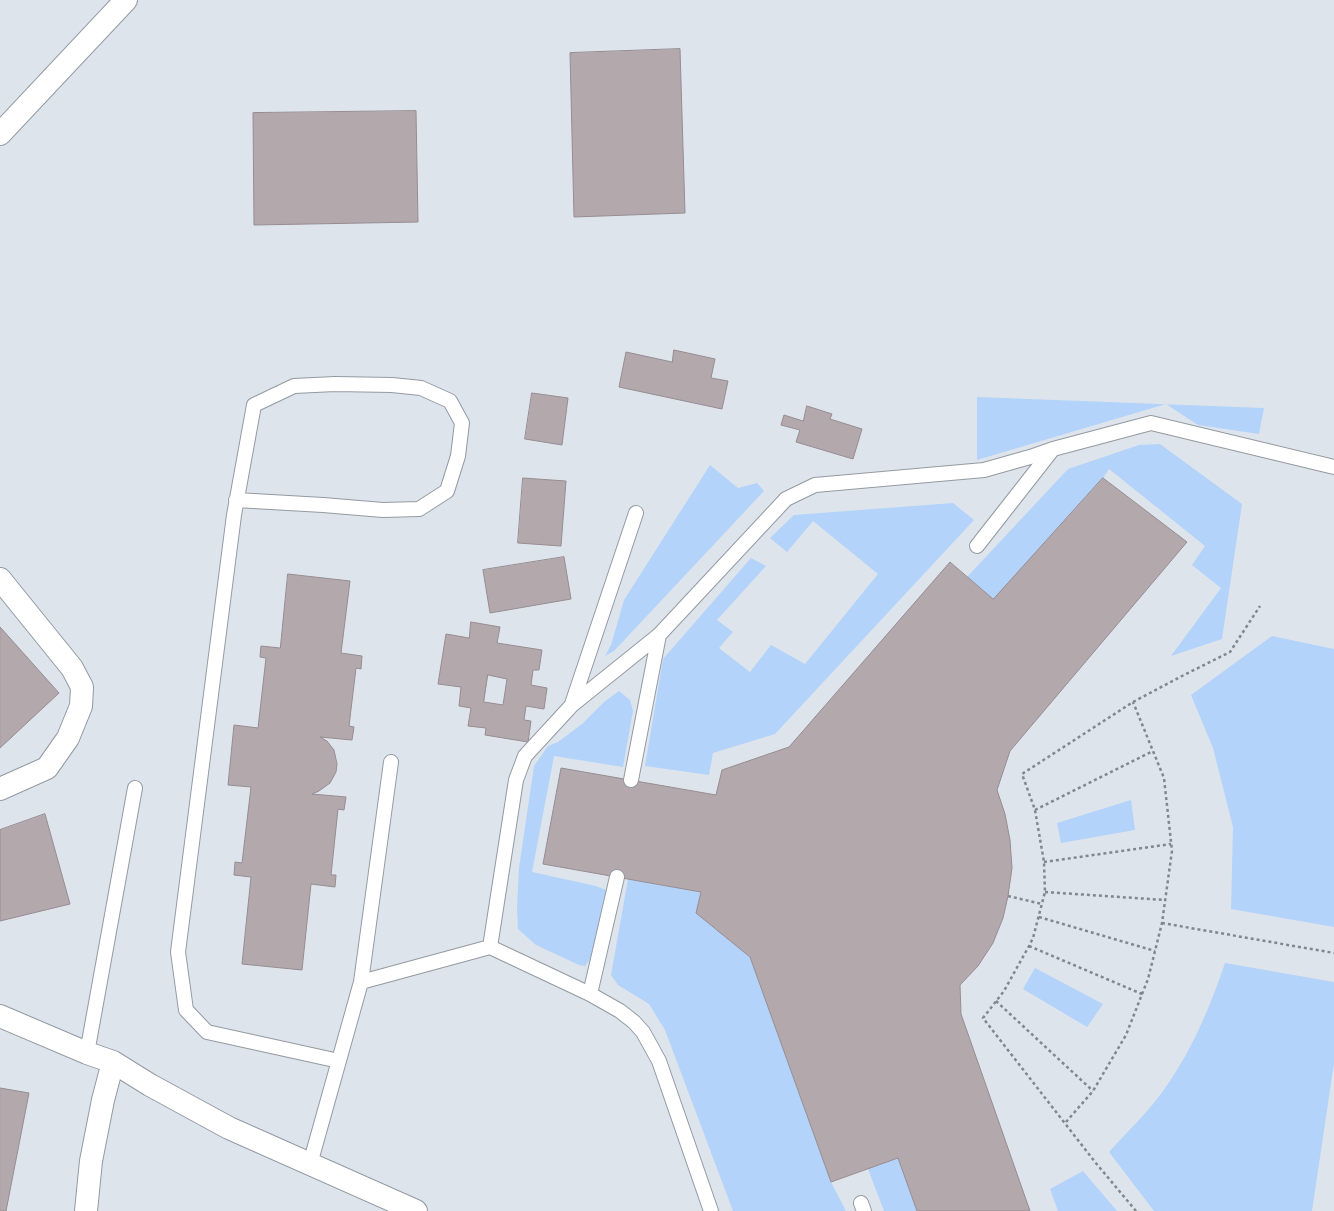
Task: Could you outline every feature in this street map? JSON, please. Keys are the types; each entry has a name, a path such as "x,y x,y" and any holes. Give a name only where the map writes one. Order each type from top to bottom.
{"street":[{"path":"0,134 126,0"},
{"path":"0,579 72,668 82,687 81,706 68,738 47,768 0,789"},
{"path":"0,1016 112,1062 229,1128 416,1211"},
{"path":"86,1211 91,1161 112,1062"}],"lane":[{"path":"236,500 383,510 419,509 447,491 458,456 462,423 450,401 421,388 385,384 294,386 254,405 236,500 178,952 186,1010 207,1032 339,1061"},
{"path":"490,947 516,780 525,756 572,704 658,635 786,500 815,485 984,470 1053,449 1151,423 1334,467"},
{"path":"977,546 1053,449"},
{"path":"572,704 636,513"},
{"path":"632,780 658,635"},
{"path":"310,1164 361,982 391,762"},
{"path":"87,1053 135,788"},
{"path":"590,994 617,877"},
{"path":"361,982 490,947 590,994 620,1011 634,1022 643,1032 659,1061 711,1211"}],"path":[{"path":"1136,1211 984,1018 1004,991 1033,938 1045,892 1044,862 1035,810 1022,774 1133,702 1230,652 1260,606"},
{"path":"1066,1122 1093,1091 1126,1035 1148,978 1162,923 1172,851 1164,778 1133,702"},
{"path":"1035,810 1153,751"},
{"path":"1044,862 1171,844"},
{"path":"1045,892 1165,900"},
{"path":"1008,896 1042,904"},
{"path":"1039,917 1155,951"},
{"path":"1162,923 1334,953"},
{"path":"1029,946 1142,994"},
{"path":"996,1001 1093,1091"}],"shaded area":[{"path":"977,397 1165,404 977,460"},
{"path":"1166,404 1264,408 1259,434 1198,425"},
{"path":"1160,444 1242,504 1222,639 1171,656 1221,588 1192,565 1205,546 1109,469 1103,478 993,599 967,577 1068,469 1139,445"},
{"path":"710,465 738,488 757,483 764,491 614,651 605,656 611,645 624,600"},
{"path":"953,503 974,520 775,734 713,753 709,775 645,766 663,659 751,558 766,566 717,620 733,632 719,648 750,672 771,645 805,664 878,574 813,521 787,552 770,538 794,515"},
{"path":"1272,636 1334,649 1334,927 1231,909 1233,827 1213,748 1191,695"},
{"path":"619,691 630,700 633,711 623,767 554,756 532,872 596,886 606,890 591,958 585,966 579,965 536,945 518,929 517,908 519,868 534,766 548,746 558,742 582,724 604,702"},
{"path":"1131,800 1135,830 1061,843 1057,823"},
{"path":"628,879 701,892 697,913 750,957 831,1182 846,1211 733,1211 665,1030 649,1004 618,985 611,975"},
{"path":"1225,963 1334,982 1334,1063 1312,1211 1154,1211 1109,1152 1142,1117 1171,1080 1181,1064 1198,1032"},
{"path":"1035,968 1103,1004 1087,1027 1023,989"},
{"path":"898,1158 917,1211 884,1211 868,1169"},
{"path":"1083,1171 1117,1211 1058,1211 1050,1189"}],"building":[{"path":"680,49 685,213 574,217 570,53"},
{"path":"416,111 418,222 254,225 253,113"},
{"path":"674,350 715,359 711,378 728,381 722,409 619,387 626,352 672,362"},
{"path":"532,393 568,398 562,445 525,439"},
{"path":"807,406 832,414 830,419 862,429 853,459 796,442 800,430 781,425 784,415 803,421"},
{"path":"523,478 566,481 561,546 518,543"},
{"path":"1103,478 1187,542 1010,751 997,790 1005,814 1010,840 1012,868 1008,896 1003,918 993,943 978,966 960,985 961,1014 1030,1211 917,1211 898,1158 831,1182 750,957 696,913 701,892 543,864 561,768 716,795 722,770 789,747 950,562 993,599"},
{"path":"564,557 571,599 490,613 483,570"},
{"path":"288,574 350,581 341,653 362,656 361,669 356,668 349,726 354,727 352,740 320,737 327,741 334,750 337,764 336,772 330,783 312,794 346,797 344,810 338,809 331,875 336,875 335,887 311,884 302,970 242,964 251,877 234,875 235,862 242,863 251,787 228,785 234,725 258,728 266,658 260,657 261,646 280,648"},
{"path":"471,622 500,627 497,643 542,650 539,670 533,670 531,685 547,688 544,709 526,706 524,720 531,721 528,742 485,735 486,728 468,726 471,708 459,706 461,687 438,684 446,634 469,638","holes":["488,675 507,679 503,705 484,702"]},
{"path":"0,627 59,693 0,748"},
{"path":"45,814 70,904 0,921 0,830"},
{"path":"0,1088 29,1093 6,1211 0,1211"}]}
